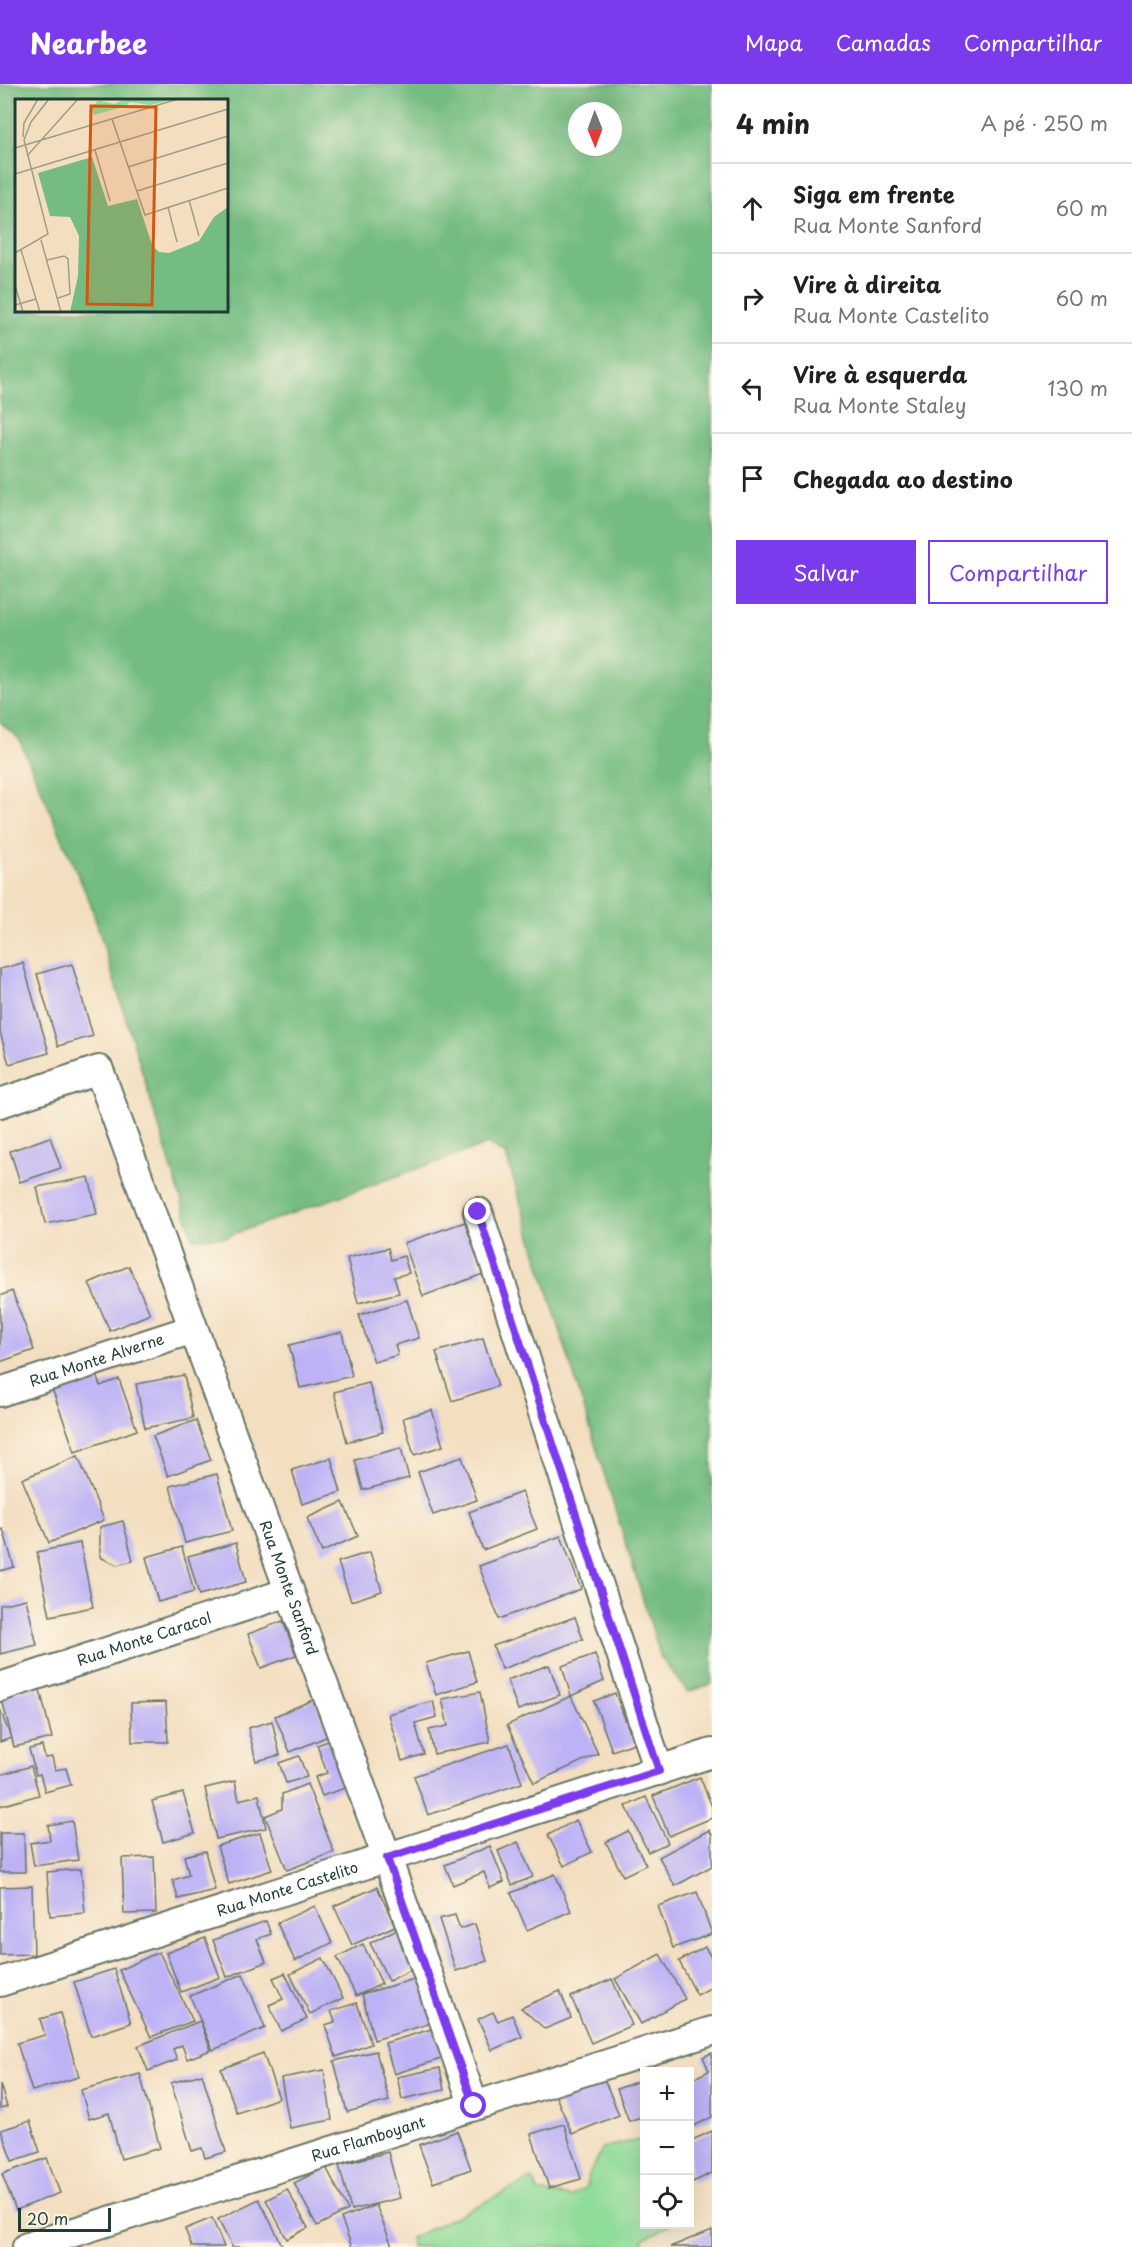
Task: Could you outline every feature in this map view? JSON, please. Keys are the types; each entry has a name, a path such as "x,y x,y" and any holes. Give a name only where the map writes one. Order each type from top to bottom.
{"street":[{"name":"Rua Monte Sanford","path":"0,1103 99,1070 387,1858 474,2106"},
{"path":"478,1212 659,1771"},
{"name":"Rua Monte Alverne","path":"0,1392 193,1329"},
{"name":"Rua Monte Caracol","path":"0,1688 289,1592"},
{"name":"Rua Monte Castelito","path":"0,1982 712,1753"},
{"name":"Rua Flamboyant","path":"27,2247 712,2031"}],"green space":[{"path":"0,84 712,84 712,1684 688,1692 661,1658 506,1155 488,1144 225,1237 193,1238 91,905 19,739 0,722"},
{"path":"640,2140 640,2229 663,2229 643,2239 645,2247 411,2247 411,2238 532,2179 539,2192 571,2197 586,2187 588,2177 602,2148"}],"building":[{"path":"23,963 49,1053 9,1064 0,1032 0,969"},
{"path":"72,964 93,1036 58,1046 37,974"},
{"path":"50,1137 61,1168 20,1182 10,1151"},
{"path":"89,1177 97,1214 45,1224 37,1187"},
{"path":"465,1222 483,1274 423,1296 404,1243"},
{"path":"388,1248 391,1260 404,1256 409,1273 394,1277 399,1293 358,1303 347,1258"},
{"path":"129,1266 150,1314 110,1331 89,1283"},
{"path":"12,1291 34,1350 0,1362 0,1296"},
{"path":"407,1300 419,1338 395,1345 398,1355 374,1362 359,1315"},
{"path":"342,1332 352,1376 300,1388 289,1345"},
{"path":"483,1338 498,1386 452,1401 436,1352"},
{"path":"94,1368 100,1386 119,1379 137,1430 75,1452 50,1383"},
{"path":"184,1375 193,1418 145,1428 136,1384"},
{"path":"369,1383 383,1432 347,1442 334,1392"},
{"path":"432,1410 443,1446 414,1455 403,1418"},
{"path":"196,1420 211,1460 168,1476 153,1436"},
{"path":"401,1448 409,1478 363,1490 355,1460"},
{"path":"78,1456 104,1520 49,1543 22,1479"},
{"path":"462,1457 477,1500 433,1515 418,1472"},
{"path":"331,1458 341,1492 302,1504 292,1470"},
{"path":"217,1474 232,1531 185,1543 170,1486"},
{"path":"522,1492 537,1529 483,1550 469,1512"},
{"path":"343,1502 358,1536 322,1552 307,1518"},
{"path":"123,1521 133,1561 117,1565 100,1557 100,1527"},
{"path":"3,1529 14,1567 0,1571 0,1530"},
{"path":"561,1536 581,1589 499,1619 479,1566"},
{"path":"80,1543 93,1607 50,1616 37,1552"},
{"path":"236,1543 246,1582 199,1595 188,1556"},
{"path":"182,1547 194,1592 158,1602 146,1557"},
{"path":"370,1552 382,1591 351,1601 338,1562"},
{"path":"26,1599 37,1645 0,1654 0,1605"},
{"path":"575,1617 583,1639 502,1669 493,1646"},
{"path":"283,1621 296,1655 261,1668 248,1634"},
{"path":"468,1651 477,1682 436,1695 426,1663"},
{"path":"595,1654 604,1681 571,1696 562,1666"},
{"path":"549,1665 560,1695 518,1710 507,1680"},
{"path":"39,1686 52,1738 14,1747 1,1695"},
{"path":"480,1692 490,1742 434,1754 429,1730 448,1726 442,1699"},
{"path":"615,1693 634,1743 612,1751 594,1701"},
{"path":"571,1696 598,1754 534,1783 507,1725"},
{"path":"315,1699 331,1735 290,1752 275,1716"},
{"path":"433,1701 437,1717 415,1723 424,1754 402,1761 388,1714"},
{"path":"166,1702 168,1742 132,1742 131,1703"},
{"path":"0,1709 11,1738 0,1742"},
{"path":"272,1721 280,1755 256,1761 248,1728"},
{"path":"334,1739 351,1786 322,1796 315,1777 327,1773 317,1745"},
{"path":"509,1744 522,1783 428,1815 414,1776"},
{"path":"42,1746 45,1758 52,1757 55,1770 66,1768 71,1785 45,1792 40,1774 36,1775 29,1749"},
{"path":"299,1756 307,1777 286,1783 279,1763"},
{"path":"31,1766 39,1795 0,1806 0,1775"},
{"path":"700,1777 712,1807 712,1818 669,1836 653,1796"},
{"path":"235,1781 239,1800 259,1795 266,1828 216,1839 205,1788"},
{"path":"307,1784 334,1852 287,1870 265,1816 282,1809 282,1794"},
{"path":"183,1793 195,1833 163,1842 152,1801"},
{"path":"646,1797 668,1843 648,1852 626,1806"},
{"path":"576,1820 592,1852 564,1866 548,1835"},
{"path":"72,1821 78,1860 34,1866 30,1843 50,1840 48,1825"},
{"path":"709,1830 712,1835 712,1866 675,1886 659,1857"},
{"path":"628,1831 646,1865 623,1876 606,1842"},
{"path":"0,1833 24,1833 25,1872 0,1872"},
{"path":"260,1833 272,1870 229,1884 217,1846"},
{"path":"518,1842 533,1877 512,1885 498,1851"},
{"path":"490,1846 504,1882 490,1888 484,1872 453,1885 445,1865"},
{"path":"205,1851 215,1890 178,1899 173,1880 189,1875 184,1856"},
{"path":"154,1857 156,1913 124,1914 122,1858"},
{"path":"81,1869 85,1913 50,1916 47,1872"},
{"path":"555,1874 571,1911 527,1930 511,1893"},
{"path":"32,1886 34,1954 0,1955 0,1887"},
{"path":"377,1887 395,1926 352,1945 334,1906"},
{"path":"697,1892 712,1934 673,1948 658,1906"},
{"path":"315,1906 332,1943 295,1961 277,1923"},
{"path":"455,1915 460,1929 475,1924 487,1961 456,1971 439,1919"},
{"path":"266,1921 271,1934 257,1939 266,1962 227,1977 213,1940"},
{"path":"397,1929 417,1967 389,1981 370,1943"},
{"path":"205,1938 220,1977 181,1992 166,1953"},
{"path":"363,1944 382,1984 356,1996 337,1957"},
{"path":"705,1947 712,1959 712,1987 697,1995 679,1961"},
{"path":"159,1952 193,2021 151,2037 119,1970"},
{"path":"660,1954 685,1999 641,2024 615,1979"},
{"path":"323,1958 343,1998 310,2014 290,1974"},
{"path":"114,1969 131,2023 91,2036 74,1982"},
{"path":"285,1973 307,2019 281,2031 269,2005 283,1999 273,1978"},
{"path":"243,1974 265,2028 213,2050 190,1996"},
{"path":"422,1977 435,2022 374,2040 362,1994"},
{"path":"612,1979 632,2025 591,2043 571,1997"},
{"path":"560,1991 571,2018 545,2029 521,2008"},
{"path":"357,2003 371,2044 336,2057 325,2025 335,2022 331,2011"},
{"path":"493,2012 498,2021 512,2015 522,2037 492,2050 478,2019"},
{"path":"60,2013 79,2077 32,2091 17,2043 45,2035 40,2019"},
{"path":"200,2021 211,2050 187,2059 182,2045 173,2049 177,2060 148,2071 138,2046"},
{"path":"435,2028 444,2058 394,2074 385,2043"},
{"path":"376,2051 389,2101 347,2112 334,2061"},
{"path":"263,2053 279,2098 237,2113 221,2069"},
{"path":"712,2053 712,2117 694,2126 694,2078 709,2071 703,2057"},
{"path":"440,2068 444,2090 402,2099 397,2077"},
{"path":"324,2070 332,2120 290,2128 281,2078"},
{"path":"140,2074 160,2148 121,2159 109,2113 89,2119 81,2090"},
{"path":"202,2074 226,2152 205,2158 202,2148 192,2151 171,2083"},
{"path":"602,2074 619,2115 572,2134 555,2094"},
{"path":"640,2080 640,2117 629,2121 617,2089"},
{"path":"0,2084 7,2107 0,2109"},
{"path":"30,2121 40,2152 12,2161 1,2130"},
{"path":"564,2124 581,2179 549,2188 531,2134"},
{"path":"457,2131 471,2169 433,2183 419,2145"},
{"path":"712,2131 712,2173 694,2182 694,2175 694,2139"},
{"path":"388,2152 400,2198 351,2210 339,2165"},
{"path":"47,2158 60,2193 16,2210 2,2174"},
{"path":"326,2167 348,2210 317,2226 294,2183"},
{"path":"287,2189 308,2228 287,2239 266,2200"},
{"path":"259,2199 283,2247 232,2247 218,2219"},
{"path":"376,2205 392,2246 352,2247 341,2218"},
{"path":"212,2218 224,2247 192,2247 185,2229"},
{"path":"712,2230 712,2247 670,2247"}],"route":[{"path":"474,2106 387,1858 659,1771 478,1212"}]}
